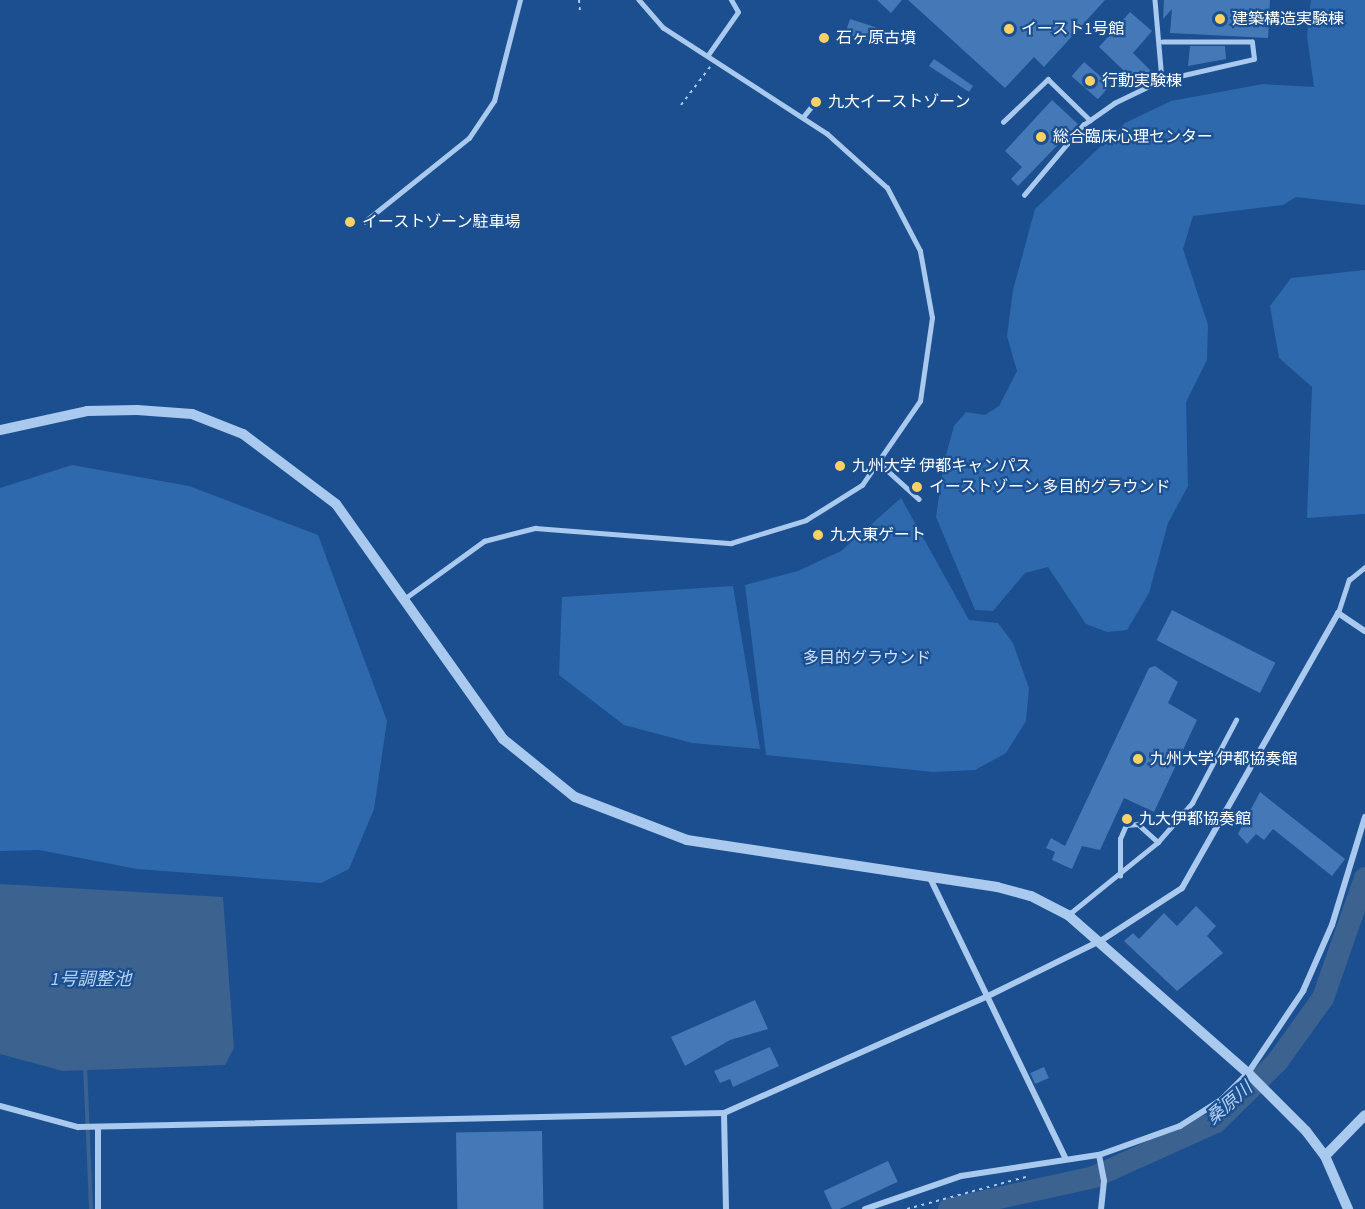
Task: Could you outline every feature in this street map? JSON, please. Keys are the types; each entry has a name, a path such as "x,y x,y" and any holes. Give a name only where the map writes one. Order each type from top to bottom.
{"street":[{"path":"0,430 87,411 137,410 192,414 243,434 336,504 503,739 600,812 687,840 1031,896 1068,915 1102,940 1270,1094 1325,1156 1348,1209"},
{"path":"0,1106 78,1127 724,1113 986,998 1102,940 1190,878 1338,613 1365,631"},
{"path":"865,1209 920,1187 1065,1157 1099,1155 1180,1126 1221,1100 1248,1073 1319,960 1365,817"},
{"path":"930,878 986,998 1065,1157"},
{"path":"724,1113 726,1209"},
{"path":"1325,1156 1365,1115"},
{"path":"98,1127 98,1209"},
{"path":"1099,1155 1104,1181 1101,1209"}],"lane":[{"path":"364,222 469,138 494,101 520,0"},
{"path":"404,598 484,541 535,528 731,543 806,520 862,485 920,400 932,318 920,251 887,188 803,117 663,28 639,0"},
{"path":"708,55 738,12 731,0"},
{"path":"1155,0 1163,42 1162,80"},
{"path":"1024,195 1090,120 1162,80 1254,59 1252,42 1163,42"},
{"path":"1003,122 1048,79 1090,120"},
{"path":"803,117 811,107"},
{"path":"878,462 919,499"},
{"path":"1338,613 1349,580 1365,567"},
{"path":"1068,915 1120,876 1158,842 1192,802 1236,720"},
{"path":"1120,876 1120,839 1126,825 1138,824 1158,842"}],"path":[{"path":"579,0 580,12"},
{"path":"681,105 716,60"},
{"path":"907,1209 1034,1174"}],"green space":[{"path":"1311,0 1365,0 1365,205 1296,197 1283,205 1193,216 1183,249 1208,325 1207,360 1186,402 1188,486 1168,523 1149,593 1127,630 1107,632 1086,624 1048,567 1025,573 993,611 975,610 936,517 944,462 954,426 966,412 985,415 999,406 1017,371 1007,336 1013,290 1035,209 1125,123 1171,101 1263,84 1314,87 1307,36"},
{"path":"1365,270 1365,514 1307,518 1312,387 1279,358 1270,306 1291,278"},
{"path":"72,465 189,486 318,535 387,721 374,809 349,869 321,883 137,869 39,850 0,851 0,488"},
{"name":"多目的グラウンド","path":"901,498 969,620 998,623 1013,643 1029,688 1026,721 1006,753 975,770 933,772 766,755 745,585 798,571 841,551"},
{"path":"733,586 760,749 692,743 624,725 559,675 562,597"}],"water":[{"name":"1号調整池","path":"0,884 223,897 234,1048 225,1065 63,1071 0,1054"}],"building":[{"path":"877,0 902,0 891,13"},
{"name":"イースト1号館","path":"908,0 1105,0 1044,67 1034,57 1005,88"},
{"name":"建築構造実験棟","path":"1164,0 1270,0 1268,38 1170,33 1172,9 1163,19"},
{"path":"1130,12 1152,31 1133,53 1154,74 1140,86 1099,47"},
{"path":"850,19 887,31 882,45 845,33"},
{"path":"1190,46 1225,46 1226,59 1188,66"},
{"path":"934,59 973,86 969,92 929,66"},
{"name":"行動実験棟","path":"1084,62 1110,85 1098,99 1072,76"},
{"name":"総合臨床心理センター","path":"1052,100 1078,124 1018,186 1011,179 1022,167 1005,151"},
{"path":"1172,610 1275,663 1260,693 1157,640"},
{"path":"1155,666 1178,682 1168,703 1197,720 1154,812 1124,798 1100,850 1082,846 1072,869 1052,860 1055,852 1046,848 1051,838 1065,846 1149,668"},
{"path":"1260,792 1345,859 1332,876 1273,829 1264,840 1256,834 1247,844 1238,834"},
{"path":"1196,906 1216,926 1207,936 1223,953 1177,991 1124,941 1133,933 1139,939 1164,913 1177,926"},
{"path":"755,1000 768,1029 730,1040 685,1066 671,1037"},
{"path":"770,1047 779,1066 733,1087 730,1079 720,1083 714,1071"},
{"path":"1044,1067 1049,1078 1035,1084 1030,1073"},
{"path":"542,1131 543,1209 457,1209 456,1133"},
{"path":"888,1161 898,1182 839,1209 832,1209 824,1191"}],"waterway":[{"name":"桑原川","path":"949,1209 1094,1177 1216,1122 1277,1062 1323,998 1365,878"},
{"path":"85,1065 91,1209"}],"place":[{"name":"建築構造実験棟","path":"1220,19"},
{"name":"イースト1号館","path":"1009,29"},
{"name":"石ヶ原古墳","path":"824,38"},
{"name":"行動実験棟","path":"1090,81"},
{"name":"九大イーストゾーン","path":"816,102"},
{"name":"総合臨床心理センター","path":"1041,137"},
{"name":"イーストゾーン駐車場","path":"350,222"},
{"name":"九州大学 伊都キャンパス","path":"840,466"},
{"name":"イーストゾーン 多目的グラウンド","path":"917,487"},
{"name":"九大東ゲート","path":"818,535"},
{"name":"九州大学 伊都協奏館","path":"1138,759"},
{"name":"九大伊都協奏館","path":"1127,819"}]}
